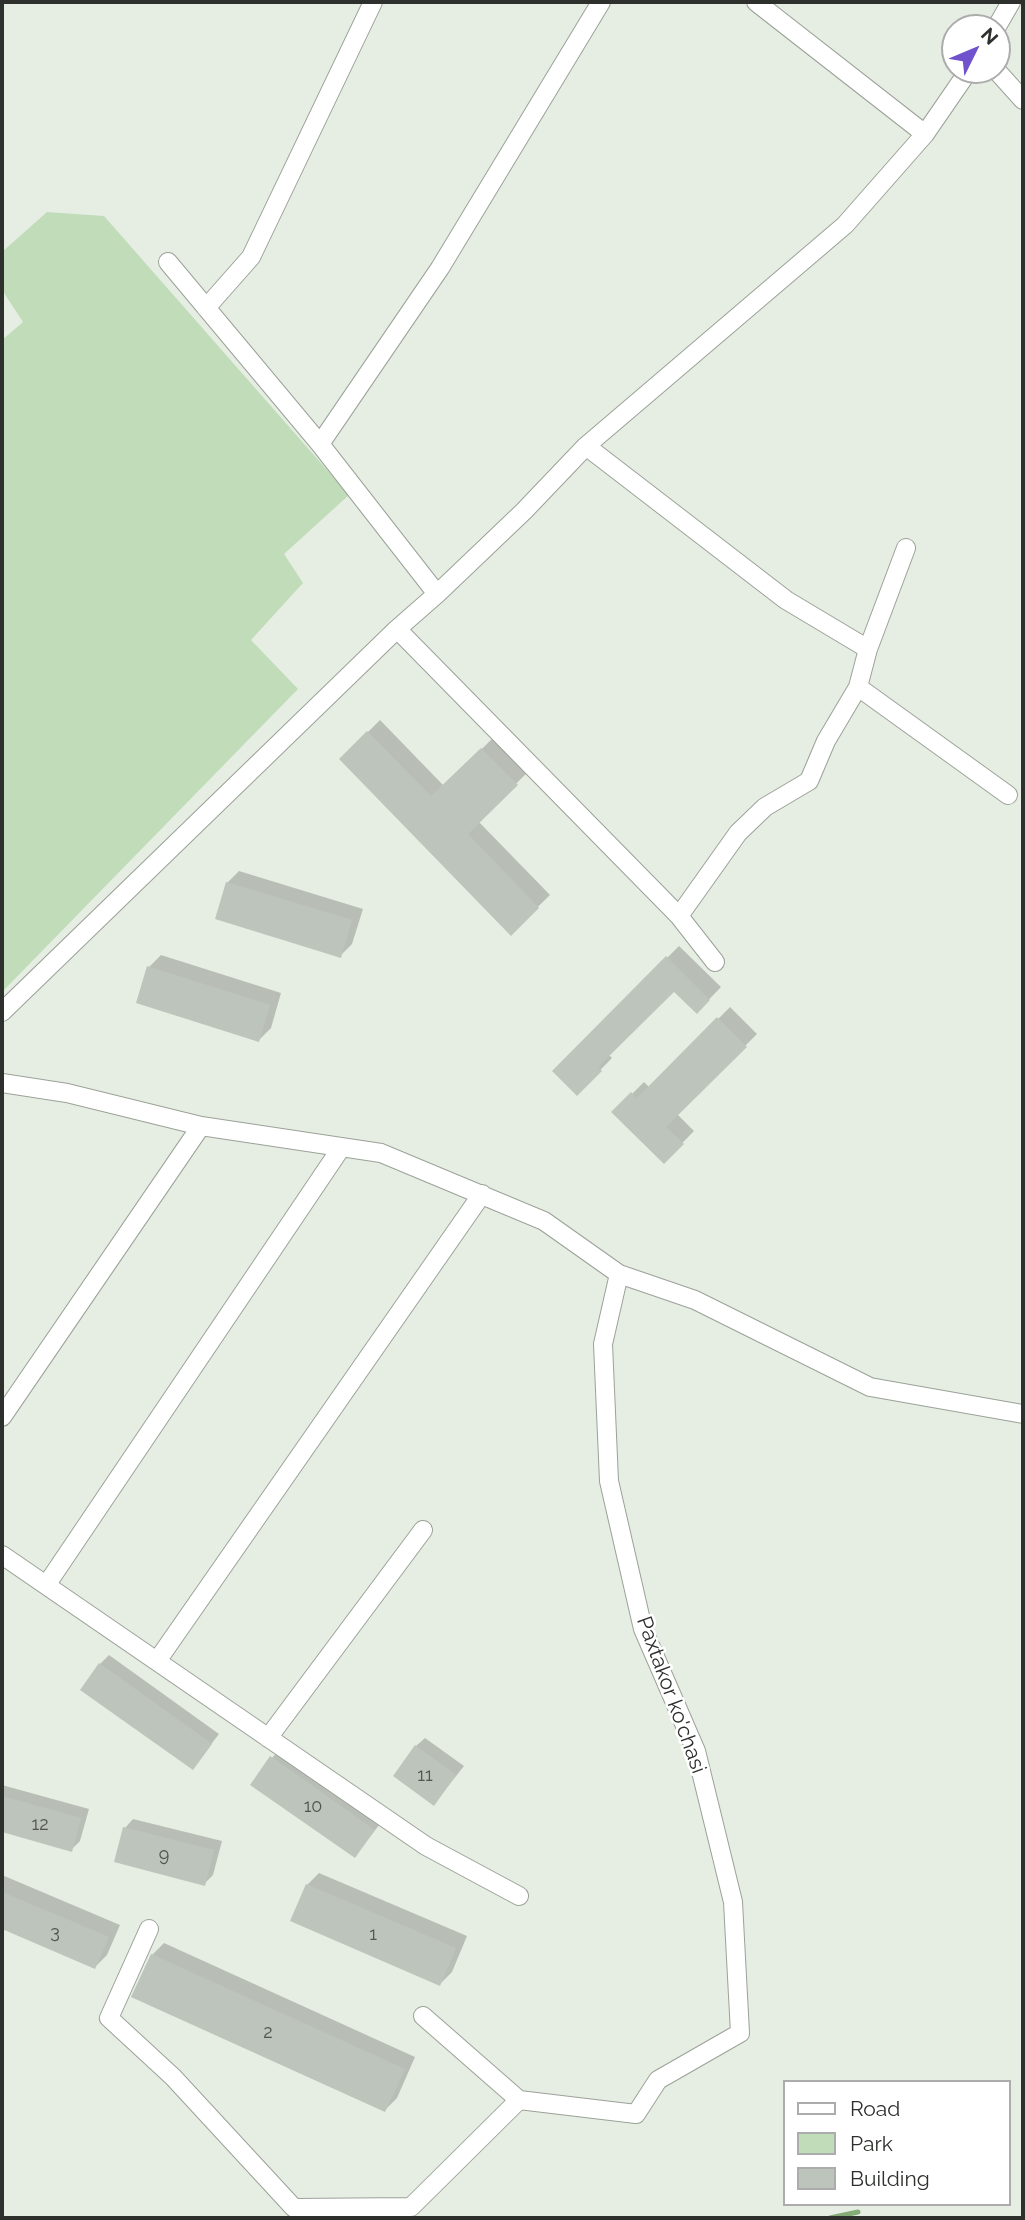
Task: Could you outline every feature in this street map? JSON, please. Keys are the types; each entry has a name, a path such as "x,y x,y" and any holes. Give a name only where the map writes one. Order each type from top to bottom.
{"street":[{"path":"206,308 251,257 373,2"},
{"path":"320,444 440,268 601,2"},
{"path":"757,2 925,134"},
{"path":"2,1013 397,629 524,511 586,446 845,225 925,134 959,84"},
{"path":"1009,84 1023,100"},
{"path":"168,262 320,444 437,594"},
{"path":"586,446 786,600 868,649"},
{"path":"680,916 738,833 765,807 809,781 826,741 858,687 868,649 906,548"},
{"path":"397,629 680,916 715,962"},
{"path":"858,687 1008,795"},
{"path":"2,1083 67,1093 201,1126 381,1153 544,1221 619,1274 695,1300 870,1387 1023,1414"},
{"path":"2,1417 201,1126"},
{"path":"47,1584 341,1148"},
{"path":"157,1661 482,1194"},
{"name":"Paxtakor ko'chasi","path":"519,2100 636,2114 657,2080 740,2033 733,1902 696,1751 643,1629 609,1482 603,1344 619,1274"},
{"path":"268,1738 423,1530"},
{"path":"2,1555 426,1846 519,1896"},
{"path":"149,1929 108,2018 173,2077 294,2208 411,2207 519,2100 423,2016"}],"green space":[{"path":"47,212 104,216 349,495 284,554 303,583 251,640 298,689 2,992 2,340 23,322 2,290 2,252"}],"building":[{"path":"367,731 431,796 481,748 518,785 468,834 539,908 511,936 339,759"},
{"path":"226,882 352,920 341,958 215,919"},
{"path":"666,956 710,1000 697,1014 674,992 598,1067 602,1071 577,1096 552,1071"},
{"path":"147,966 270,1005 259,1042 136,1003"},
{"path":"717,1017 747,1047 666,1127 684,1144 664,1164 611,1112 631,1092 637,1098"},
{"path":"99,1663 212,1744 193,1770 80,1690"},
{"path":"415,1745 456,1775 434,1806 393,1776"},
{"path":"270,1756 375,1830 355,1858 250,1785"},
{"path":"2,1796 81,1818 72,1852 2,1832"},
{"path":"123,1827 214,1850 205,1886 114,1862"},
{"path":"306,1884 456,1948 440,1986 290,1921"},
{"path":"2,1892 109,1937 95,1969 2,1929"},
{"path":"151,1954 405,2069 385,2112 131,1997"}],"waterway":[{"path":"830,2218 858,2212"}]}
